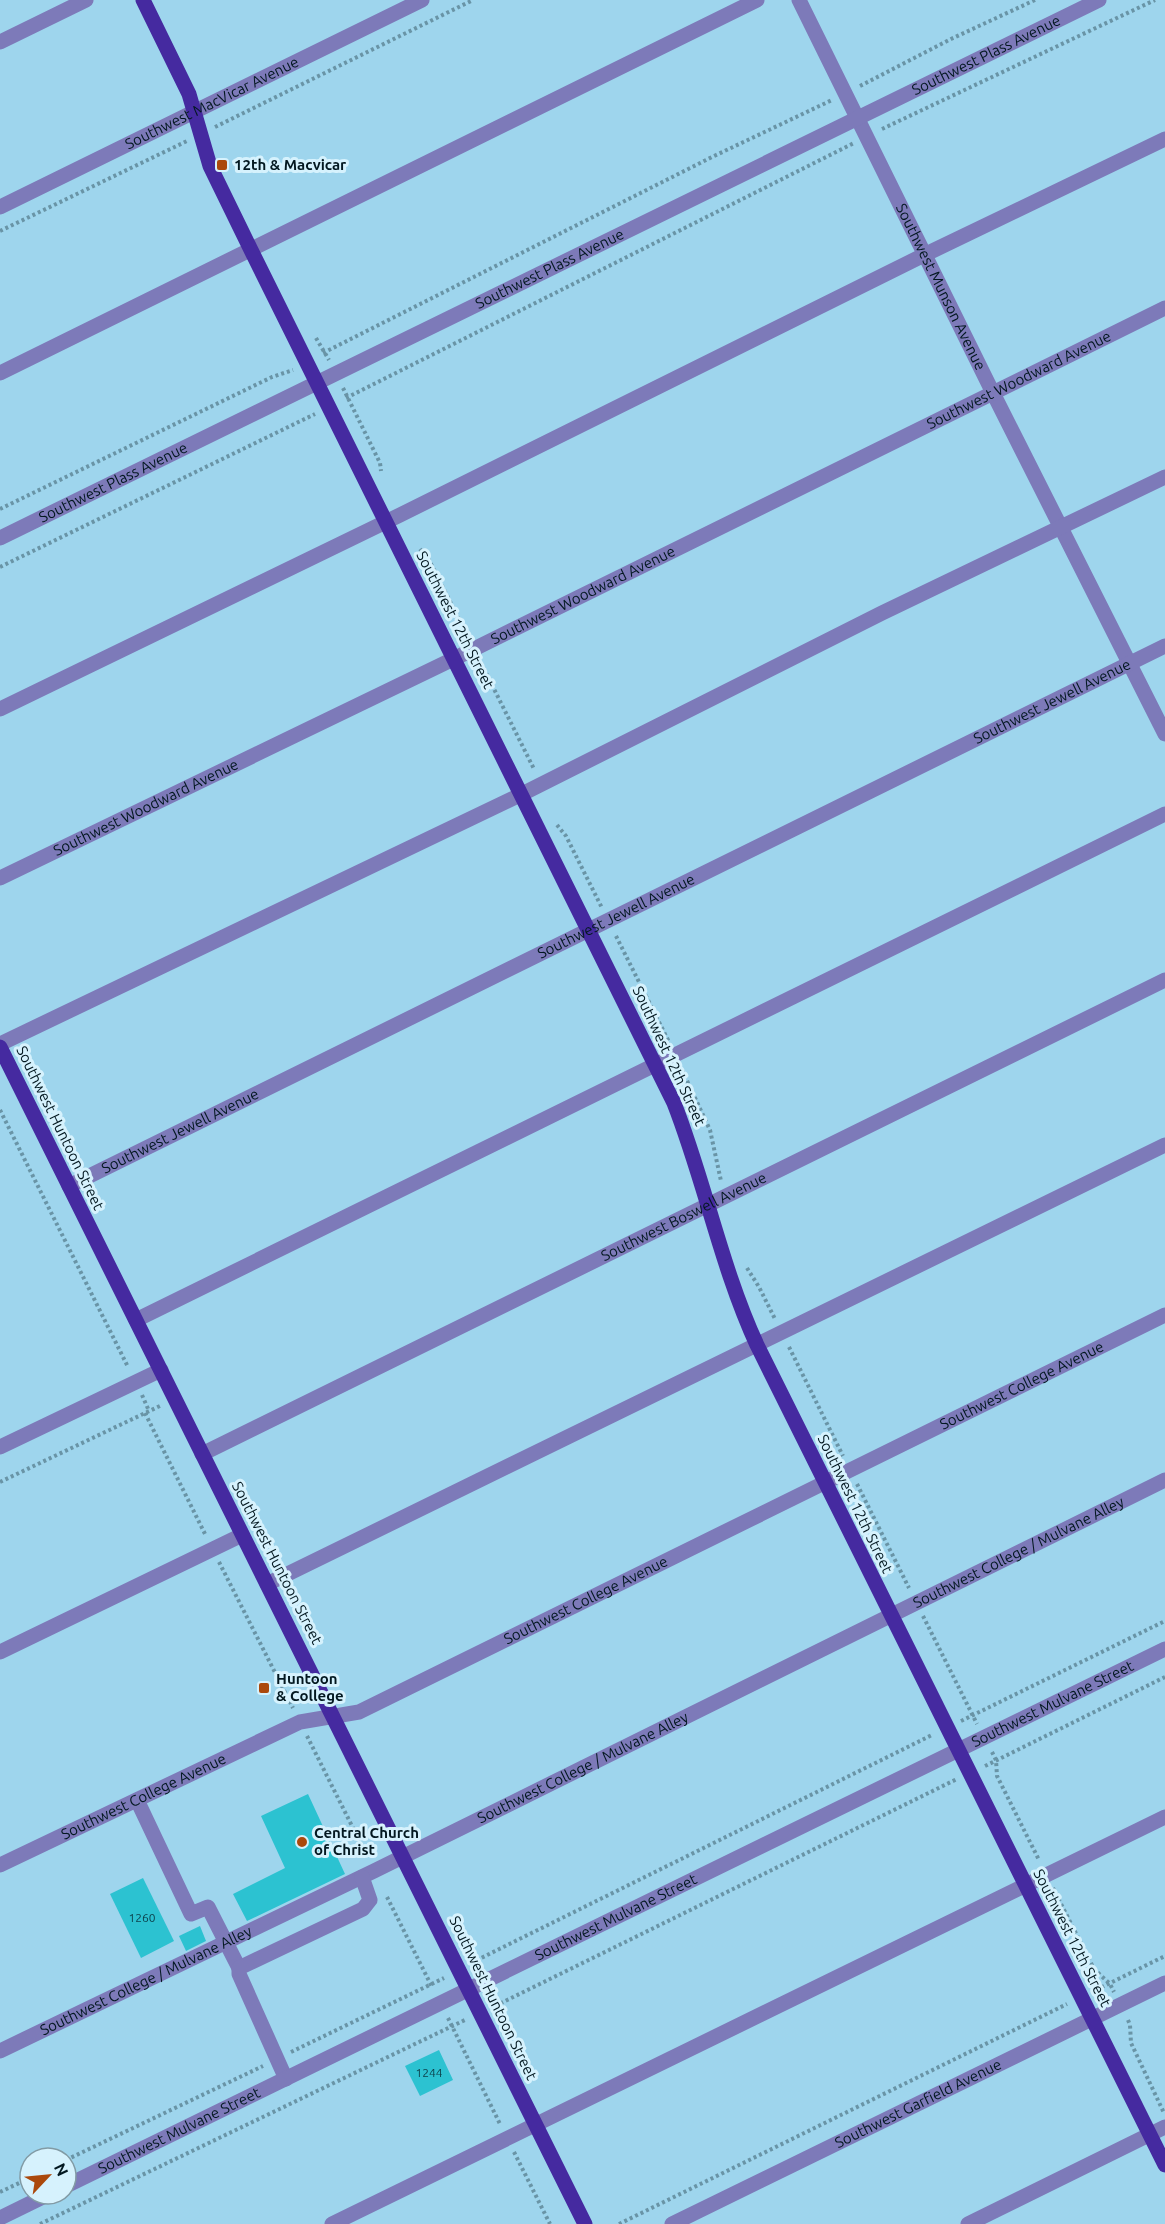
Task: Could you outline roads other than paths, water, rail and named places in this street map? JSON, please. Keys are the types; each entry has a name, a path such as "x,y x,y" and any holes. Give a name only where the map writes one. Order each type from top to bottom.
{"main road":[{"name":"Southwest 12th Street","path":"143,0 189,94 210,166 656,1064 683,1126 738,1301 757,1345 1165,2165"},
{"name":"Southwest Huntoon Street","path":"0,1045 585,2224"}],"street":[{"path":"0,42 86,0"},
{"name":"Southwest MacVicar Avenue","path":"0,207 422,0"},
{"path":"0,373 757,0"},
{"name":"Southwest Munson Avenue","path":"799,0 924,255 1165,734"},
{"name":"Southwest Plass Avenue","path":"0,538 1099,0"},
{"path":"0,709 1165,139"},
{"name":"Southwest Woodward Avenue","path":"0,878 454,658 1165,308"},
{"path":"0,1045 522,794 882,613 1165,477"},
{"name":"Southwest Jewell Avenue","path":"69,1186 1165,646"},
{"path":"136,1320 1165,814"},
{"name":"Southwest Boswell Avenue","path":"202,1454 707,1203 1165,980"},
{"path":"267,1584 1165,1145"},
{"name":"Southwest College Avenue","path":"0,1865 300,1722 359,1712 1165,1315"},
{"path":"0,1447 161,1370"},
{"name":"Southwest College / Mulvane Alley","path":"0,2051 368,1874 1165,1480"},
{"path":"0,1652 242,1534"},
{"name":"Southwest Mulvane Street","path":"78,2180 1165,1649"},
{"path":"136,1800 191,1914 208,1907 239,1968 239,1974 286,2079"},
{"path":"332,2224 1165,1818"},
{"path":"239,1968 363,1909 370,1900 368,1874"},
{"name":"Southwest Garfield Avenue","path":"672,2224 1165,1983"},
{"path":"968,2224 1165,2127"},
{"path":"0,2218 24,2206"}],"place":[{"name":"12th & Macvicar","path":"222,165"},
{"name":"Huntoon & College","path":"264,1688"},
{"name":"Central Church of Christ","path":"302,1842"}]}
